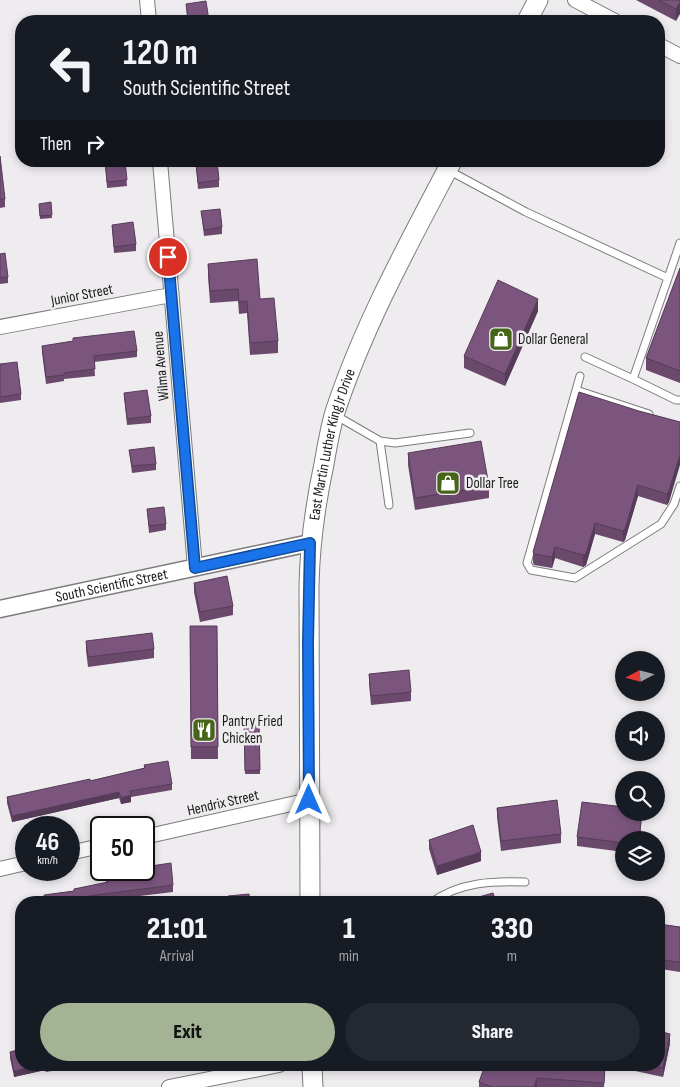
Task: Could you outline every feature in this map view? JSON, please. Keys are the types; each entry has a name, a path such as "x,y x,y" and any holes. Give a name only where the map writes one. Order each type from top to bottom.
{"main road":[{"path":"530,15 538,0"},
{"name":"East Martin Luther King Jr Drive","path":"310,896 308,633 310,543 316,501 335,414 372,318 449,167"},
{"path":"312,1071 312,1087"}],"street":[{"path":"148,0 149,15"},
{"path":"575,0 604,15"},
{"path":"665,48 680,56"},
{"name":"Wilma Avenue","path":"160,167 195,568"},
{"name":"Junior Street","path":"0,327 171,295"},
{"name":"South Scientific Street","path":"0,609 310,543"},
{"name":"Hendrix Street","path":"155,835 309,800"},
{"path":"0,869 15,866"},
{"path":"169,1087 196,1084 252,1071"}],"lane":[{"path":"453,167 526,212 668,278"},
{"path":"632,379 680,243"},
{"path":"585,357 676,400 680,400"},
{"path":"580,376 527,563 531,570 575,578 661,524 674,504 680,486"},
{"path":"576,390 661,418"},
{"path":"335,414 380,441 395,444 470,433"},
{"path":"380,441 389,505"},
{"path":"443,896 472,884 498,881 525,882"}],"building":[{"path":"659,0 680,0 680,2 676,9"},
{"path":"206,1 208,15 187,15 186,4"},
{"path":"0,156 5,199 0,199"},
{"path":"106,167 126,167 127,180 107,182"},
{"path":"196,167 218,167 219,180 198,183"},
{"path":"51,202 52,215 40,216 39,204"},
{"path":"220,209 222,227 204,230 201,211"},
{"path":"133,222 136,244 114,247 112,225"},
{"path":"5,253 8,277 0,278 0,254"},
{"path":"257,259 260,299 274,298 278,341 250,343 247,301 239,302 238,289 210,291 208,264"},
{"path":"680,268 680,371 646,358"},
{"path":"498,280 538,299 505,374 464,356"},
{"path":"134,331 137,351 94,356 95,369 46,377 42,346 73,341 73,338"},
{"path":"17,362 21,394 0,397 0,364"},
{"path":"147,390 151,416 127,419 124,393"},
{"path":"579,392 680,422 680,454 667,494 638,485 623,531 595,523 586,554 583,555 555,547 552,557 534,554 533,552"},
{"path":"481,441 489,486 415,498 408,453"},
{"path":"154,447 156,464 132,466 129,450"},
{"path":"164,507 166,524 149,526 147,509"},
{"path":"227,576 233,606 200,612 194,583"},
{"path":"190,626 217,626 218,747 191,747"},
{"path":"152,633 154,649 88,657 86,641"},
{"path":"409,670 411,692 371,696 369,674"},
{"path":"244,721 259,721 260,770 245,771"},
{"path":"168,761 172,784 130,791 131,795 121,798 119,792 12,816 7,797 90,779 90,781 145,768 144,765"},
{"path":"557,800 561,834 501,841 497,808"},
{"path":"582,802 615,806 615,821 641,821 640,831 615,831 615,842 577,837"},
{"path":"473,825 481,852 437,866 429,840"},
{"path":"171,863 173,885 89,896 44,896 74,891 74,889 108,882 155,881 155,865"},
{"path":"493,893 494,896 482,896"},
{"path":"249,894 249,896 228,896"},
{"path":"665,925 680,927 680,962 665,960"},
{"path":"665,1033 670,1034 665,1058"},
{"path":"15,1051 15,1071 14,1071 10,1052"},
{"path":"483,1071 605,1071 604,1083 537,1078 534,1087 492,1087 479,1082"}],"place":[{"name":"Dollar General","path":"501,339"},
{"name":"Dollar Tree","path":"448,483"},
{"name":"Pantry Fried Chicken","path":"204,730"}],"route":[{"path":"168,257 195,568 310,543 308,642 309,800"}]}
